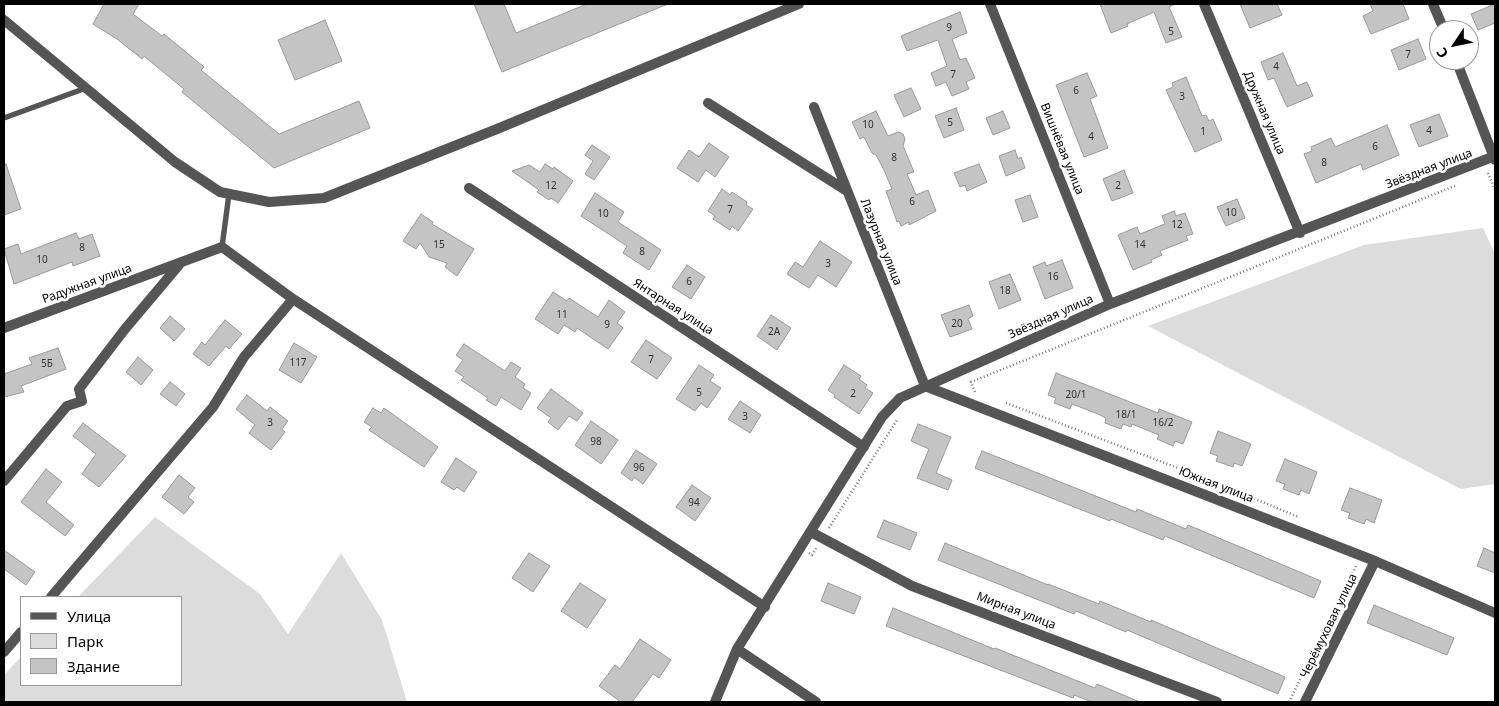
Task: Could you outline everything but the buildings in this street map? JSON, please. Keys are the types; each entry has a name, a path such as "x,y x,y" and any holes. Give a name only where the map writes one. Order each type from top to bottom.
{"street":[{"path":"4,20 175,162 220,192 269,202 324,198 497,129 799,4"},
{"name":"Вишнёвая улица","path":"990,4 1110,304"},
{"name":"Дружная улица","path":"1204,4 1300,232"},
{"path":"1433,4 1440,20"},
{"path":"1460,70 1495,158"},
{"path":"708,103 847,191"},
{"name":"Лазурная улица","path":"814,107 925,386"},
{"name":"Звёздная улица","path":"715,702 737,649 766,607 882,417 900,398 1110,304 1495,158"},
{"name":"Янтарная улица","path":"469,188 864,447"},
{"path":"222,247 293,299 766,607"},
{"name":"Радужная улица","path":"4,328 222,247"},
{"path":"4,481 67,406 82,402 79,389 125,329 179,264"},
{"path":"52,596 212,407 244,358 293,299"},
{"name":"Южная улица","path":"925,386 1375,560 1495,614"},
{"name":"Мирная улица","path":"812,532 912,586 1217,702"},
{"name":"Черёмуховая улица","path":"1305,702 1375,560"},
{"path":"4,652 20,633"},
{"path":"737,649 816,702"}],"lane":[{"path":"4,118 86,88"},
{"path":"222,247 229,194"}],"path":[{"path":"1479,176 1488,172 1493,180 1495,190"},
{"path":"983,395 974,391 971,382 1461,183"},
{"path":"801,549 812,554 898,418"},
{"path":"1289,702 1361,555"}],"green space":[{"path":"1483,228 1495,254 1495,484 1461,489 1148,326 1364,245"},
{"path":"155,517 260,594 288,634 341,553 382,620 407,702 4,702 4,675 20,658 20,686 182,686 182,596 79,596"}]}
